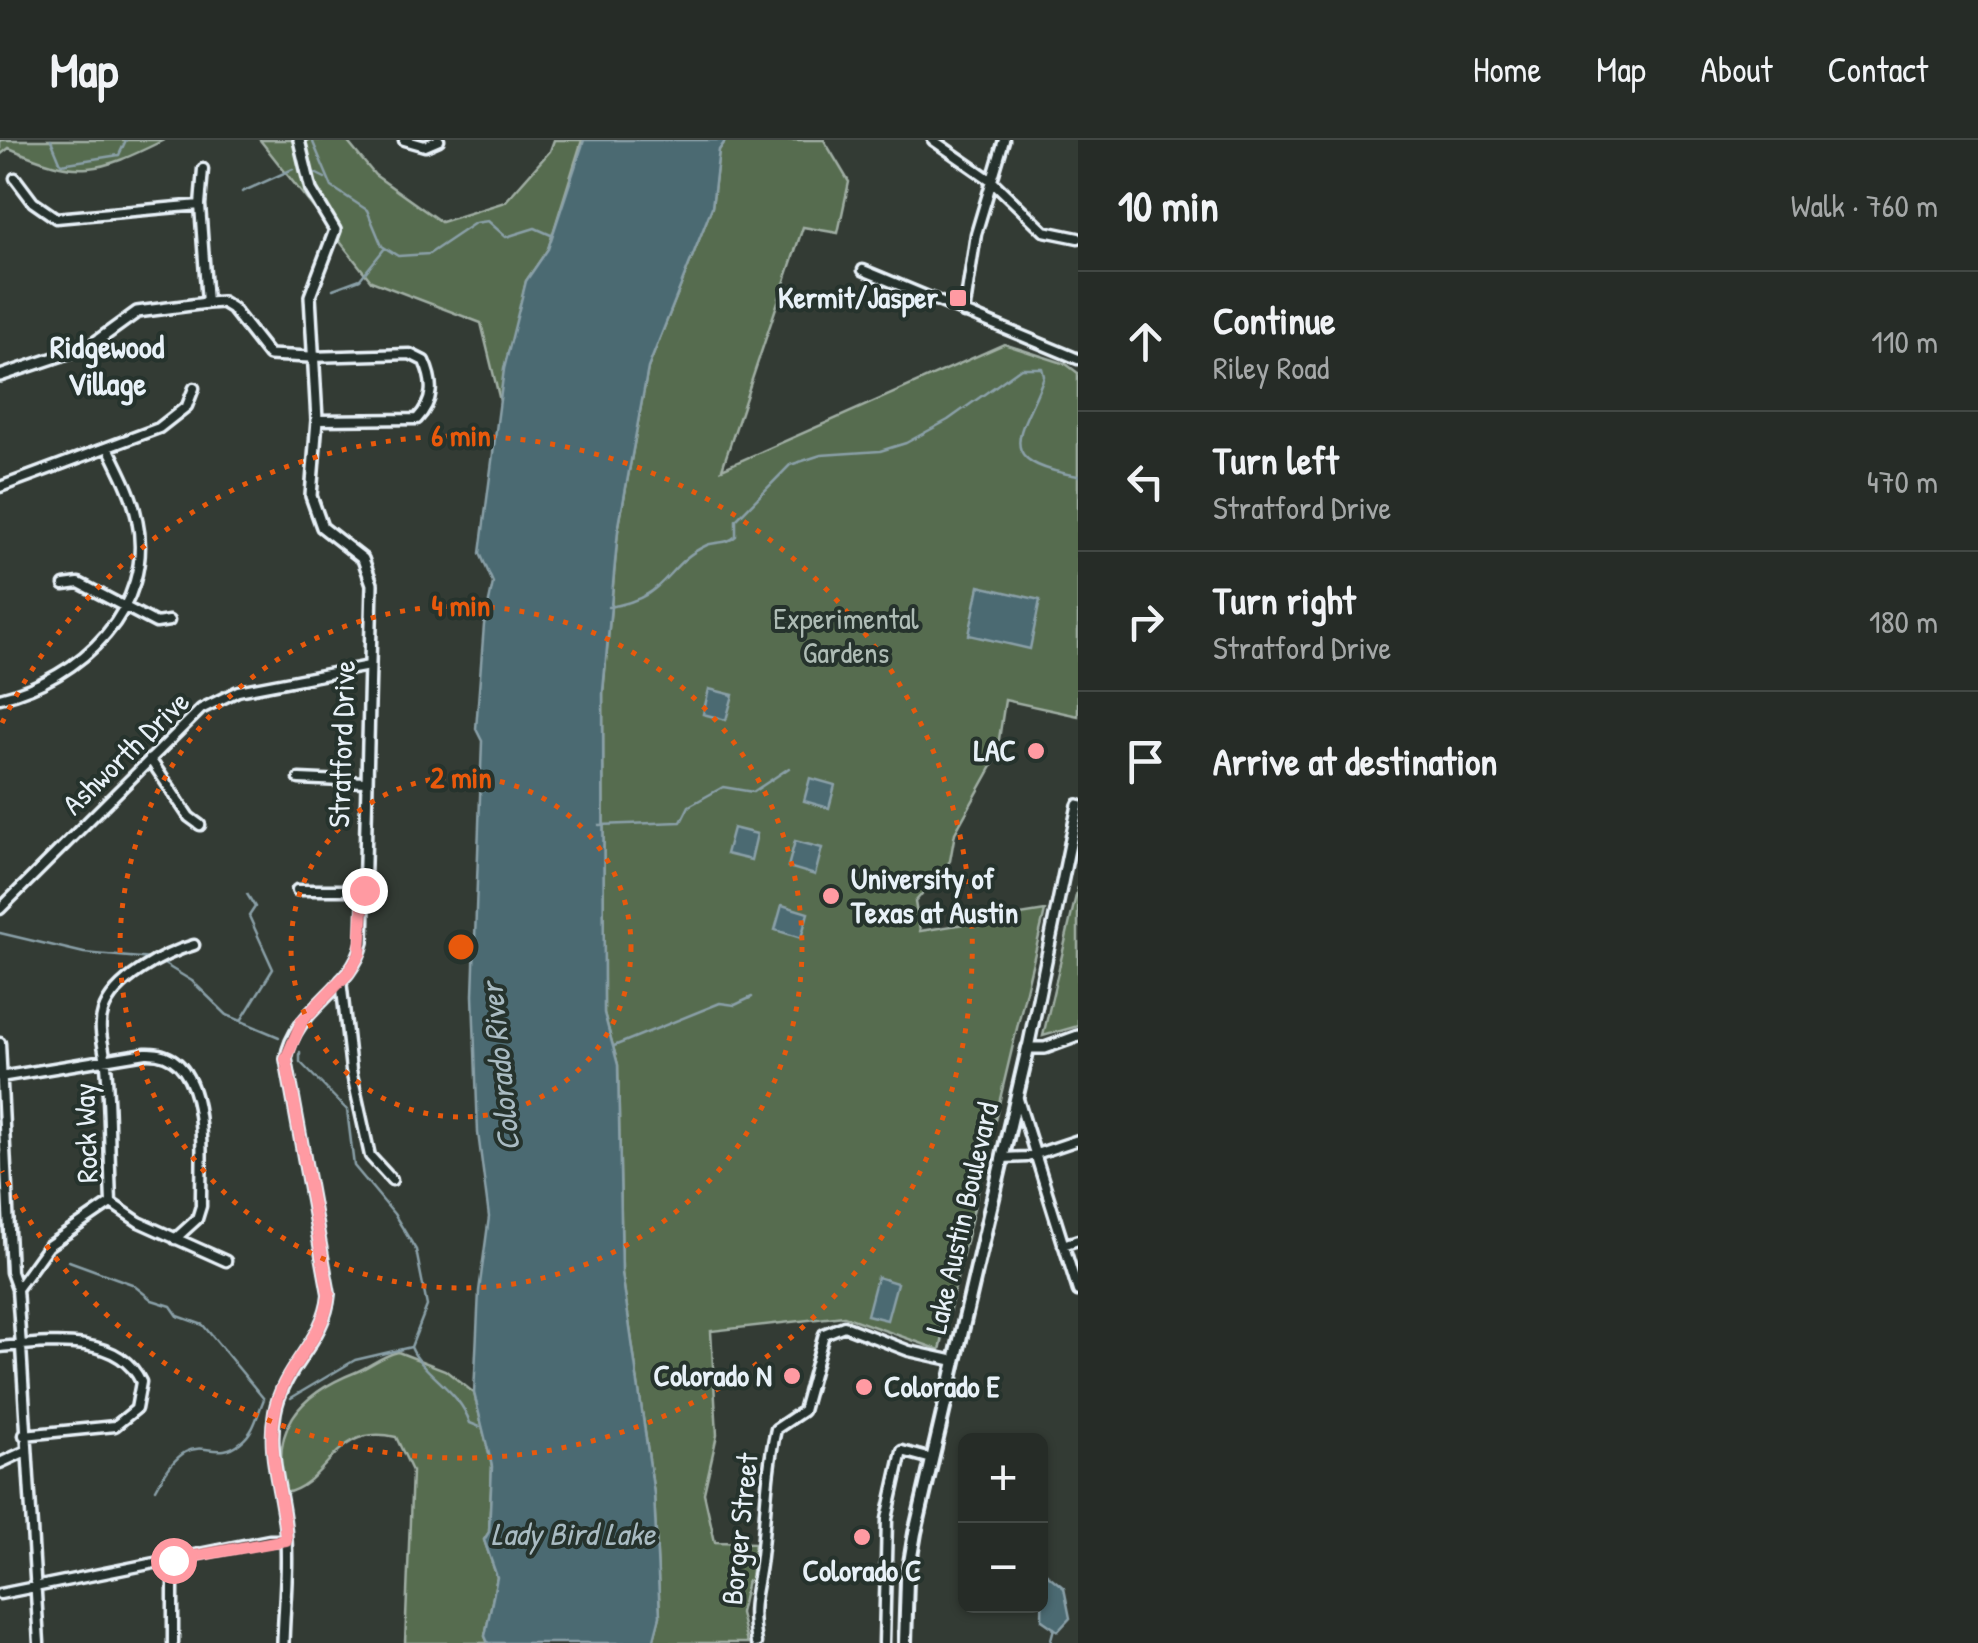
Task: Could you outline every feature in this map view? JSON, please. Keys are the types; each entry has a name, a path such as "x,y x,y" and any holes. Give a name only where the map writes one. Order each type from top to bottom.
{"main road":[{"name":"Lake Austin Boulevard","path":"905,1643 906,1580 1028,1048"}],"street":[{"name":"Stratford Drive","path":"284,1643 286,1540 273,1472 274,1417 292,1370 320,1329 329,1294 286,1059 302,1021 355,963 363,942 369,666 369,567 322,528 312,507 317,420 310,357 312,286 335,230 312,190 298,140"},
{"path":"404,140 425,146 440,140"},
{"path":"933,140 992,181 1044,231 1078,238"},
{"path":"964,313 976,234 1004,140"},
{"path":"203,169 200,205 206,303"},
{"path":"15,178 32,202 56,218 200,205"},
{"path":"863,270 1078,359"},
{"path":"0,376 90,346 137,312 222,302 232,308 269,355 410,354 424,362 432,393 417,419 317,420"},
{"path":"0,486 171,421 187,406 194,388"},
{"path":"0,698 68,670 108,634 126,606 136,579 138,522 108,447"},
{"path":"64,585 79,583 156,622 169,621"},
{"name":"Ashworth Drive","path":"0,909 185,722 222,696 369,666"},
{"path":"150,759 188,817 200,825"},
{"path":"298,779 366,782"},
{"name":"Lake Austin Boulevard","path":"1028,1048 1078,806"},
{"path":"298,890 364,890"},
{"name":"Rock Way","path":"111,1203 106,1062 100,1034 103,1010 112,996 173,951 194,945"},
{"path":"341,980 352,1070 370,1156 392,1180"},
{"path":"1028,1048 1044,1048 1078,1036"},
{"path":"0,1043 11,1272 17,1289 22,1347 24,1435 39,1643"},
{"path":"2,1076 160,1052 191,1080 199,1102 202,1206 197,1219 175,1239"},
{"path":"1016,1094 1078,1291"},
{"path":"1002,1158 1034,1154 1078,1140"},
{"path":"17,1289 48,1246 111,1203 226,1262"},
{"path":"1063,1245 1078,1240"},
{"name":"Borger Street","path":"756,1643 751,1598 761,1559 766,1471 782,1421 803,1411 820,1344 833,1327 844,1326 909,1350 955,1361"},
{"path":"0,1347 99,1346 120,1353 140,1382 136,1409 115,1426 24,1435"},
{"path":"884,1643 887,1518 902,1451 932,1459"},
{"path":"0,1463 26,1452"},
{"path":"0,1594 286,1540"},
{"path":"173,1560 173,1643"}],"green space":[{"path":"0,140 164,140 121,160 72,168 9,148 0,155"},
{"path":"260,140 346,140 375,175 441,222 505,202 550,151 554,140 582,140 548,249 526,281 500,401 481,323 371,281"},
{"name":"University of Texas at Austin","path":"726,140 824,140 849,182 838,233 803,227 722,469 1004,344 1066,364 1078,373 1078,716 1005,700 996,759 955,833 950,861 915,902 920,931 1045,911 940,1350 844,1316 711,1331 717,1435 704,1493 715,1542 755,1543 751,1581 747,1581 740,1613 747,1643 653,1643 660,1616 654,1494 622,1273 618,1065 604,1013 603,693 618,531 648,368 712,207 719,150"},
{"path":"1078,887 1078,1026 1043,1036"},
{"path":"398,1352 445,1370 474,1393 492,1466 489,1532 484,1540 497,1577 485,1636 488,1643 405,1643 412,1471 396,1437 358,1438 312,1478 285,1493 281,1450 293,1417 335,1381"}],"water":[{"name":"Lady Bird Lake","path":"584,140 726,140 719,150 712,207 648,368 618,531 603,691 604,1013 618,1065 622,1273 654,1494 660,1616 653,1643 488,1643 485,1636 497,1577 484,1540 489,1532 492,1466 474,1393 479,1291 489,1217 478,1133 473,995 482,741 476,729 484,625 493,583 480,553 504,369 526,281 548,249"},
{"path":"979,586 1040,600 1030,649 969,635"},
{"path":"709,689 733,695 726,720 703,714"},
{"path":"810,778 835,785 829,808 804,801"},
{"path":"733,828 757,834 751,860 726,854"},
{"path":"795,841 822,848 815,875 788,867"},
{"path":"782,905 808,913 801,938 775,930"},
{"path":"877,1277 897,1283 887,1320 867,1315"},
{"path":"1048,1575 1064,1588 1070,1618 1058,1631 1042,1620 1042,1613 1048,1613"}],"waterway":[{"path":"51,140 61,164 119,155 126,140"},
{"path":"312,140 332,187 367,210 382,246 398,256 429,254 475,223 488,221 506,237 535,228 551,235"},
{"path":"242,192 293,169"},
{"path":"313,172 325,178"},
{"path":"333,289 360,279 385,248"},
{"path":"608,607 643,596 692,553 736,536 736,520 790,465 821,455 880,451 906,443 948,420 1021,368 1042,368 1044,376 1022,427 1022,452 1031,462 1049,470 1078,476"},
{"path":"599,825 681,822 689,806 723,787 753,792 789,768"},
{"path":"242,1019 273,969 249,916 255,907 247,894"},
{"path":"0,933 84,953 152,959"},
{"path":"164,964 192,981 227,1015 279,1037"},
{"path":"614,1046 720,1003 735,1005 752,997"},
{"path":"300,1052 300,1062 347,1110 354,1166 394,1214 416,1250 427,1306 411,1347 458,1401 470,1423 480,1427"},
{"path":"69,1261 132,1284 152,1300 171,1306 178,1316 203,1325 264,1399 246,1438 230,1449 191,1450 181,1455 156,1489"},
{"path":"291,1398 355,1360 411,1347"},
{"path":"1050,1643 1054,1628"}],"place":[{"name":"Kermit/Jasper","path":"958,298"},
{"name":"LAC","path":"1036,751"},
{"name":"University of Texas at Austin","path":"831,896"},
{"name":"Colorado N","path":"792,1376"},
{"name":"Colorado E","path":"864,1387"},
{"name":"Colorado C","path":"862,1537"}],"district":[{"name":"Ridgewood Village","path":"107,366"}],"route":[{"path":"173,1560 286,1540 273,1472 274,1417 292,1370 320,1329 329,1294 286,1078 286,1059 291,1038 302,1021 349,972 360,953 364,890"}],"park label":[{"name":"Experimental Gardens","path":"846,636"}],"water label":[{"name":"Colorado River","path":"500,1067"}]}
